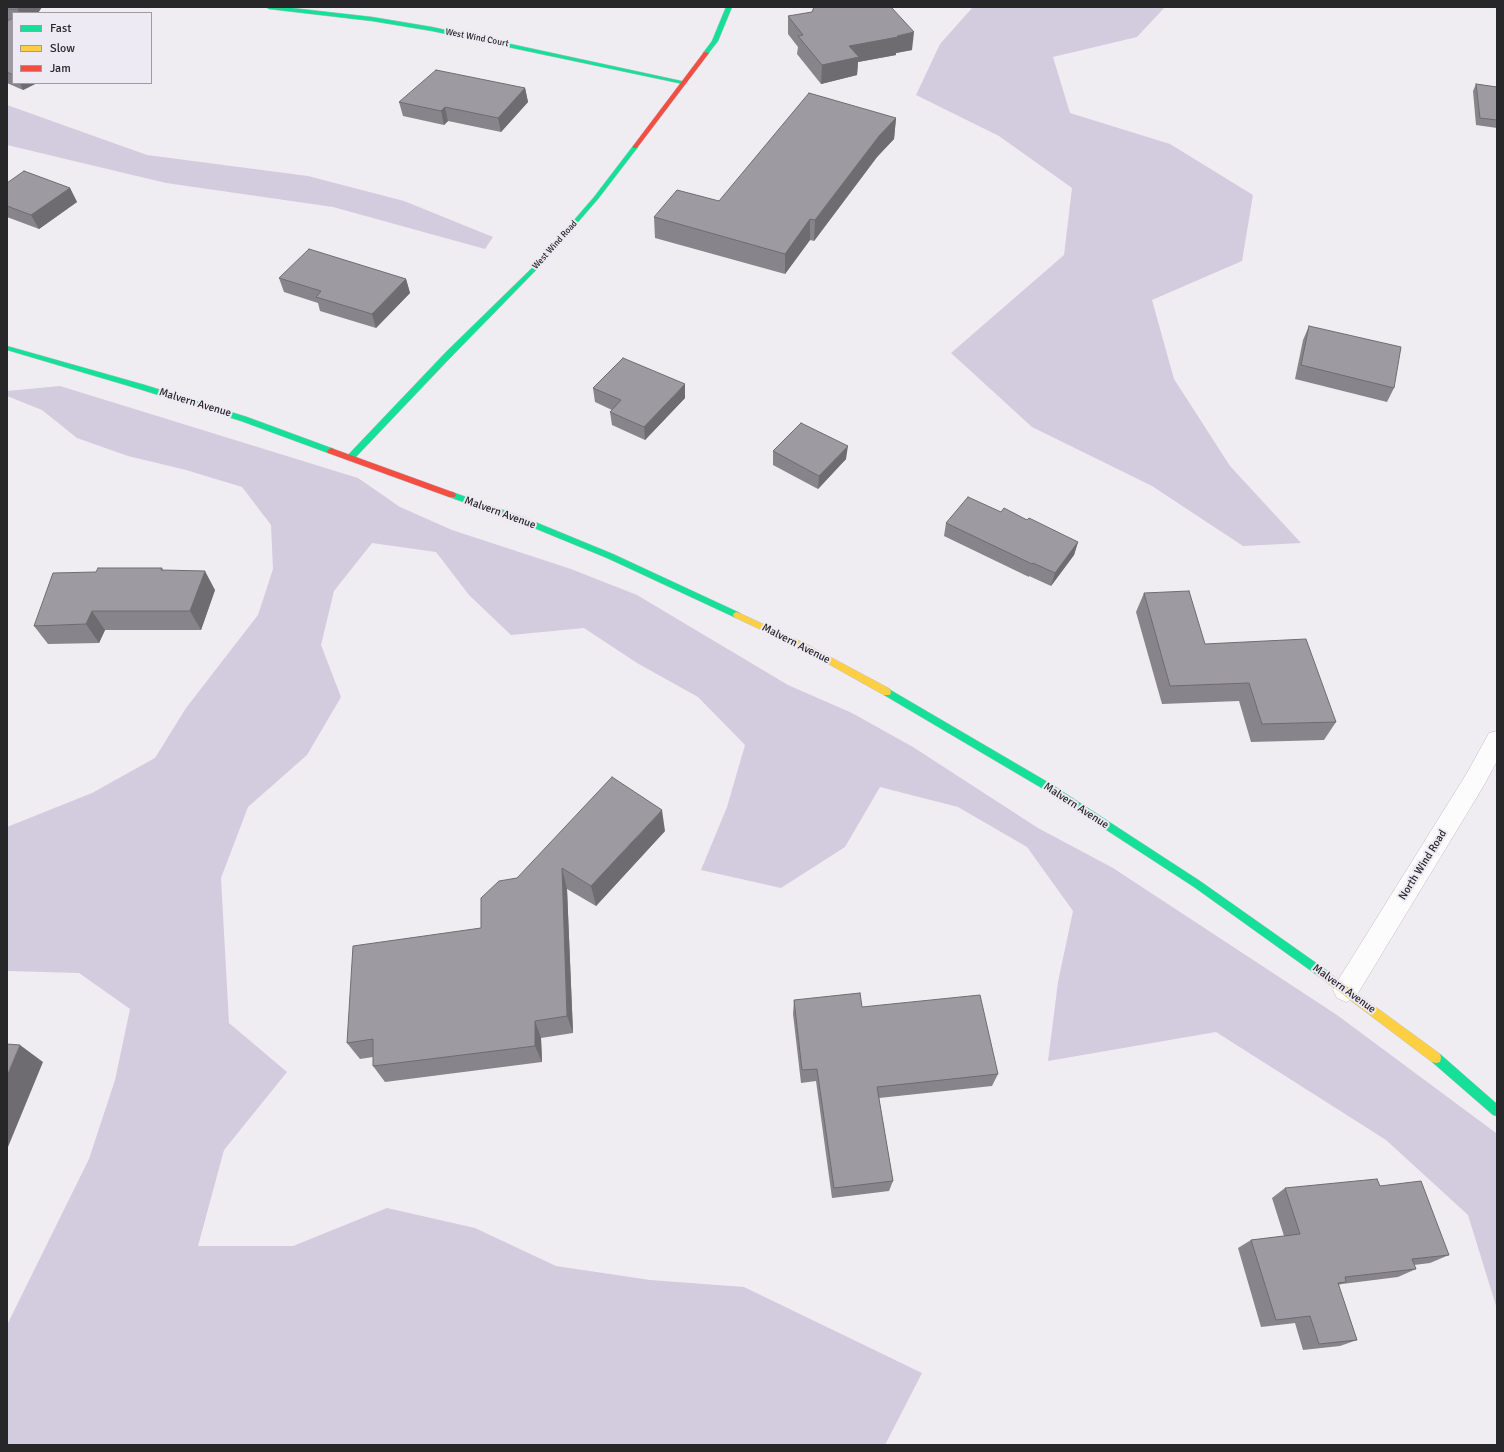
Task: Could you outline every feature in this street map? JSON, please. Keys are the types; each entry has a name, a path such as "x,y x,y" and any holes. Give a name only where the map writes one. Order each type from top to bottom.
{"street":[{"name":"West Wind Court","path":"269,7 372,19 432,29 554,53 683,82"},
{"name":"West Wind Road","path":"350,458 449,354 538,265 596,198 715,41 729,7"},
{"name":"Malvern Avenue","path":"7,348 142,387 244,419 520,519 610,556 803,646 884,689 961,734 1048,787 1197,884 1346,990 1447,1067 1497,1110"},
{"name":"North Wind Road","path":"1346,990 1471,786 1497,740"}],"shaded area":[{"path":"973,7 1165,7 1137,37 1053,57 1070,113 1170,144 1253,195 1242,261 1152,300 1174,379 1230,466 1301,543 1243,546 1152,486 1032,427 951,353 1064,255 1072,188 999,136 916,95 940,44"},
{"path":"7,105 147,155 308,176 404,201 493,237 485,249 333,207 166,183 7,145"},
{"path":"60,386 358,478 400,507 452,530 571,569 637,595 788,685 852,713 913,747 1038,828 1113,868 1337,1015 1496,1133 1497,1309 1468,1215 1386,1140 1216,1032 1048,1061 1058,982 1073,911 1027,847 958,807 880,787 845,847 781,888 701,870 727,807 745,745 698,697 637,663 584,628 511,635 469,595 436,552 372,543 334,591 321,645 341,697 307,755 248,807 221,878 229,1023 287,1072 224,1150 198,1246 293,1246 387,1208 475,1228 556,1266 650,1280 744,1287 922,1373 885,1445 7,1445 7,1325 89,1159 115,1080 130,1009 79,973 7,971 7,827 92,793 155,758 186,708 258,615 273,569 271,525 242,487 186,470 128,456 77,438 42,410 7,396 7,391"}],"building":[{"path":"7,7 19,7 18,9 7,9"},
{"path":"814,7 891,7 914,32 897,36 898,37 849,46 859,57 822,65 798,36 803,35 788,16 812,12"},
{"path":"12,18 12,74 7,72 7,21"},
{"path":"436,70 525,88 498,118 445,107 441,111 399,102"},
{"path":"1476,84 1497,87 1497,120 1480,118"},
{"path":"809,93 896,118 879,136 815,220 810,219 785,254 654,217 677,190 719,201"},
{"path":"24,171 70,188 31,215 7,206 7,183"},
{"path":"309,249 406,279 372,314 316,297 321,291 279,278"},
{"path":"1309,326 1401,347 1394,388 1301,365"},
{"path":"623,358 685,384 644,427 610,412 621,400 593,388"},
{"path":"801,423 848,446 819,476 773,451"},
{"path":"968,497 1001,512 1004,508 1027,520 1029,518 1078,542 1055,573 1033,563 1032,564 946,523"},
{"path":"98,568 162,568 161,570 205,571 190,611 92,611 86,624 34,626 53,573 96,572"},
{"path":"1189,591 1205,644 1306,639 1336,722 1262,724 1249,683 1170,686 1144,593"},
{"path":"612,777 662,810 591,886 562,868 567,1016 535,1021 535,1046 373,1066 373,1039 347,1043 353,946 481,928 481,898 499,881 517,878"},
{"path":"860,993 862,1007 980,995 998,1074 877,1087 893,1181 834,1188 817,1069 802,1070 794,1000"},
{"path":"7,1044 20,1045 7,1076"},
{"path":"1377,1179 1380,1186 1421,1181 1449,1255 1412,1259 1416,1269 1345,1277 1346,1282 1338,1283 1357,1340 1319,1344 1310,1316 1276,1320 1251,1240 1300,1234 1285,1188"}],"traffic: fast":[{"path":"269,7 372,19 432,29 683,82"},
{"path":"706,53 715,41 729,7"},
{"path":"350,458 449,354 538,265 596,198 635,147"},
{"path":"7,348 142,387 244,419 331,451"},
{"path":"452,495 520,519 610,556 737,615"},
{"path":"887,692 1048,787 1197,884 1325,975"},
{"path":"1436,1058 1497,1111"}],"traffic: slow":[{"path":"737,615 803,646 887,692"},
{"path":"1325,975 1436,1058"}],"traffic: jam":[{"path":"635,147 706,53"},
{"path":"331,451 452,495"}]}
